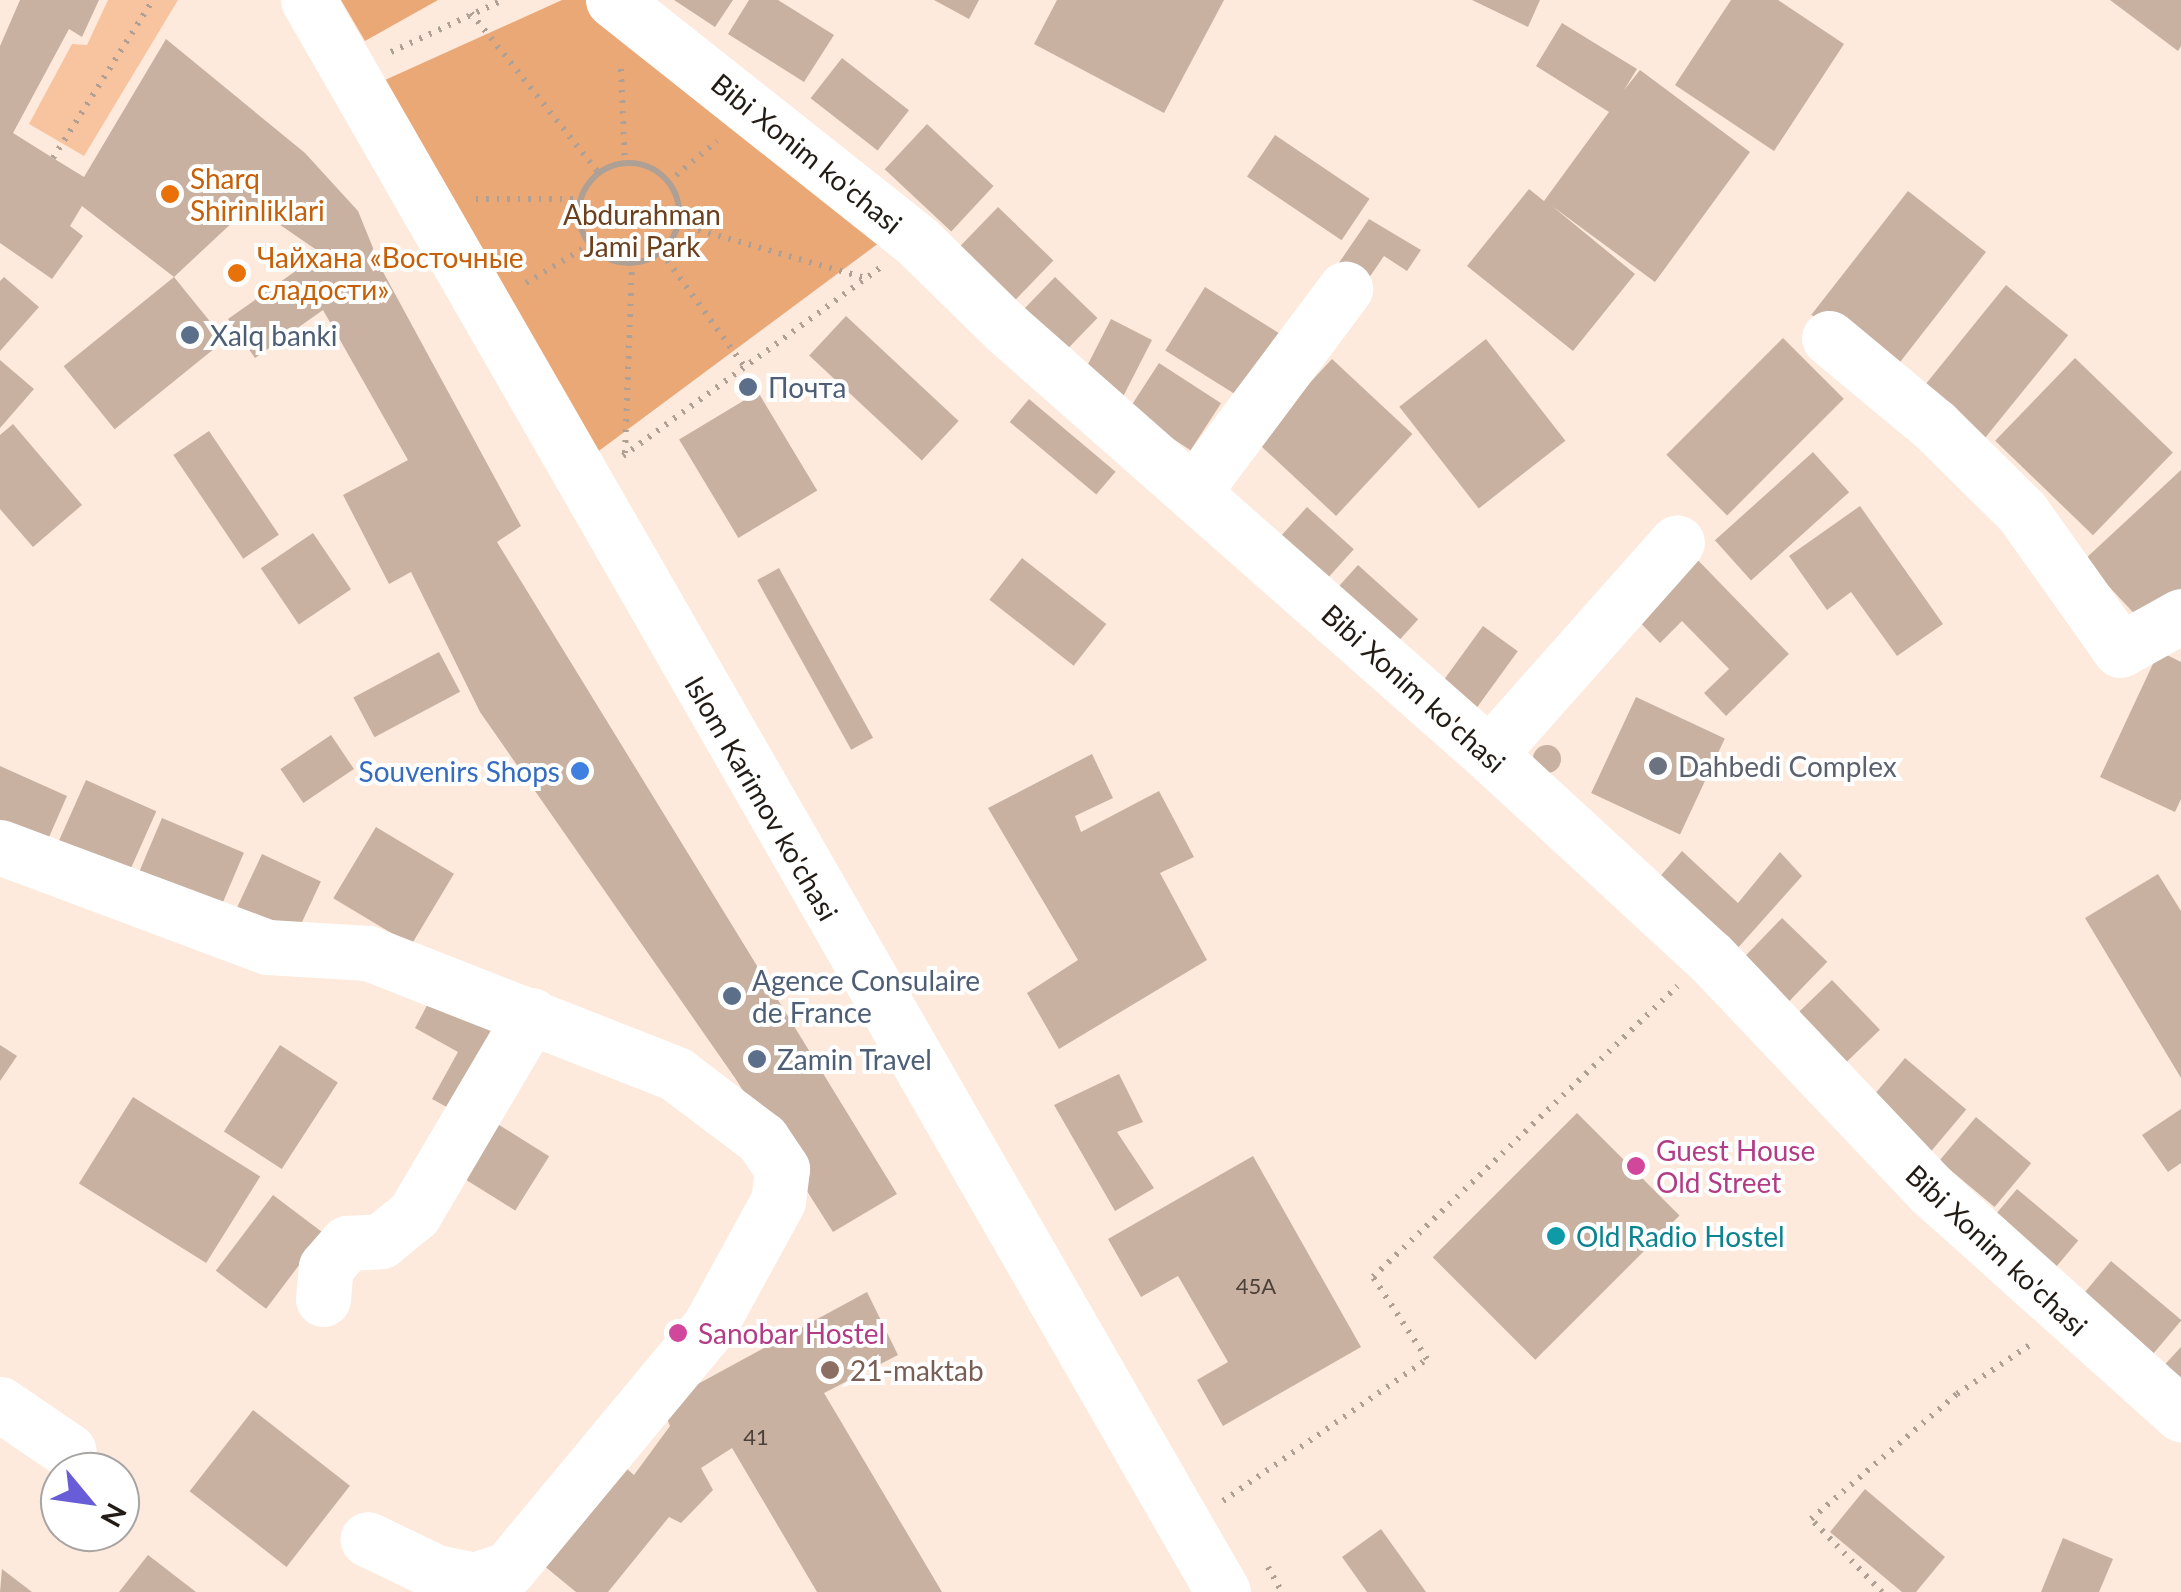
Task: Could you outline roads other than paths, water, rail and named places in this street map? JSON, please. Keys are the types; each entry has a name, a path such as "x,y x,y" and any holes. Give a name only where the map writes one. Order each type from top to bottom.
{"street":[{"name":"Islom Karimov ko'chasi","path":"308,0 483,308 604,470 1223,1592"},
{"name":"Bibi Xonim ko'chasi","path":"615,2 917,241 1488,754 1708,956 1930,1190 2068,1320 2181,1414"},
{"path":"1193,492 1344,289"},
{"path":"1829,338 1936,426 2022,512 2120,650 2181,616"},
{"path":"1488,754 1677,542"},
{"path":"0,847 268,947 368,953 676,1074 762,1139 782,1169 778,1201 708,1327 520,1580 474,1580 436,1572 366,1538"},
{"path":"323,1298 326,1267 347,1243 381,1241 414,1214 531,1016"},
{"path":"0,1404 68,1451"}],"place":[{"name":"Sharq Shirinliklari","path":"170,194"},
{"name":"Чайхана «Восточные сладости»","path":"237,273"},
{"name":"Xalq banki","path":"190,335"},
{"name":"Почта","path":"748,387"},
{"name":"Dahbedi Complex","path":"1658,766"},
{"name":"Souvenirs Shops","path":"580,771"},
{"name":"Agence Consulaire de France","path":"732,996"},
{"name":"Zamin Travel","path":"757,1059"},
{"name":"Guest House Old Street","path":"1636,1166"},
{"name":"Old Radio Hostel","path":"1556,1236"},
{"name":"Sanobar Hostel","path":"678,1333"},
{"name":"21-maktab","path":"830,1370"}],"park label":[{"name":"Abdurahman Jami Park","path":"642,230"}]}
